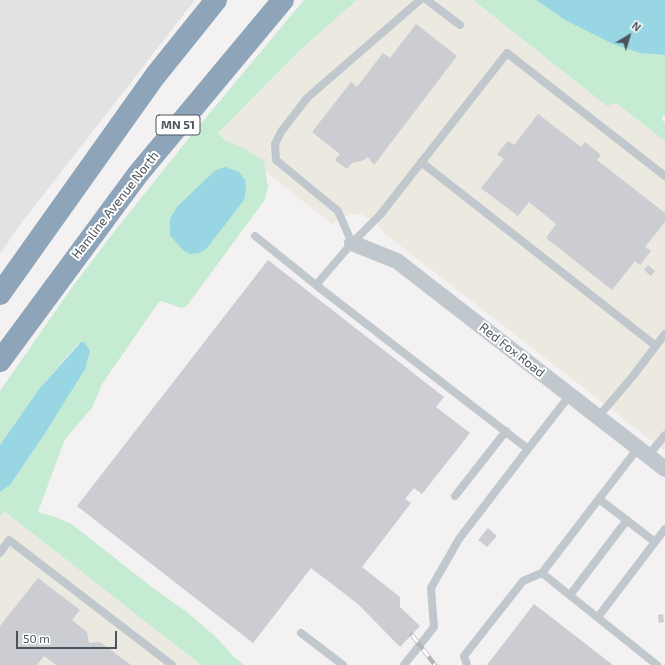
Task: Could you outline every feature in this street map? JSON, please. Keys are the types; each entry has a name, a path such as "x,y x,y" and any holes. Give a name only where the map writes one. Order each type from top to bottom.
{"highway":[{"path":"0,294 155,76 216,0"},
{"name":"Hamline Avenue North","path":"0,361 138,174 283,0"}],"street":[{"name":"Red Fox Road","path":"352,243 397,261 665,469"}],"lane":[{"path":"352,243 338,211 276,160 275,144 281,132 307,98 420,0"},
{"path":"428,0 460,25"},
{"path":"316,285 352,243 380,215 507,53 665,176"},
{"path":"421,162 656,346"},
{"path":"256,236 316,285 528,449"},
{"path":"598,417 665,334"},
{"path":"404,665 434,627 431,588 459,539 570,395"},
{"path":"455,496 506,431"},
{"path":"467,665 464,656 523,581 542,573 599,499 643,452 665,435"},
{"path":"599,499 655,542"},
{"path":"570,594 626,520"},
{"path":"598,616 665,529"},
{"path":"0,553 10,540 172,665"},
{"path":"542,573 598,616 657,665"},
{"path":"301,633 343,665"}],"shaded area":[{"path":"0,0 195,0 19,226 0,254"},
{"path":"357,0 473,0 607,106 616,103 665,141 665,451 385,234 377,223 361,214 353,214 345,216 332,224 266,172 264,161 256,155 226,141 218,133 300,50"},
{"path":"4,511 201,665 0,665 0,517"}],"green space":[{"path":"304,0 357,0 300,50 218,133 226,141 246,149 264,161 268,187 264,201 186,307 181,308 161,301 158,303 102,384 92,408 65,439 38,512 70,523 153,588 187,612 218,639 232,655 244,665 201,665 4,511 0,517 0,492 10,485 42,438 81,342 39,389 0,445 0,391 68,293 110,237 189,138"},
{"path":"473,0 536,0 565,20 640,53 665,55 665,116 663,116 662,120 665,122 665,141 616,103 607,106"}],"water":[{"path":"536,0 665,0 665,55 640,53 613,44 565,20"},
{"path":"225,167 239,172 245,180 246,188 244,200 207,248 200,253 190,254 183,250 170,235 170,219 177,207 204,181 216,170"},
{"path":"81,342 85,343 90,351 85,369 42,438 10,485 0,492 0,445 39,389"}],"building":[{"path":"416,24 457,56 374,165 368,157 362,161 352,163 347,169 335,160 340,154 312,132 351,82 357,87 383,53 390,58"},
{"path":"538,114 581,147 585,142 601,155 597,160 665,213 665,222 645,247 651,251 640,265 635,261 612,290 546,238 556,224 529,202 518,216 481,188 504,159 497,154 508,141 514,145"},
{"path":"268,260 444,397 436,407 470,433 422,494 414,488 405,499 411,503 362,567 400,597 400,607 420,626 400,647 358,604 311,568 253,643 77,506"},
{"path":"648,265 655,271 651,276 644,270"},
{"path":"488,528 497,536 487,547 478,540"},
{"path":"38,578 80,610 72,620 87,632 89,643 100,642 131,665 56,665 44,656 37,665 0,665 0,626"},
{"path":"534,604 613,665 487,665"},
{"path":"663,614 664,622 659,623 658,615"}],"railway":[{"path":"412,635 435,665"}]}
